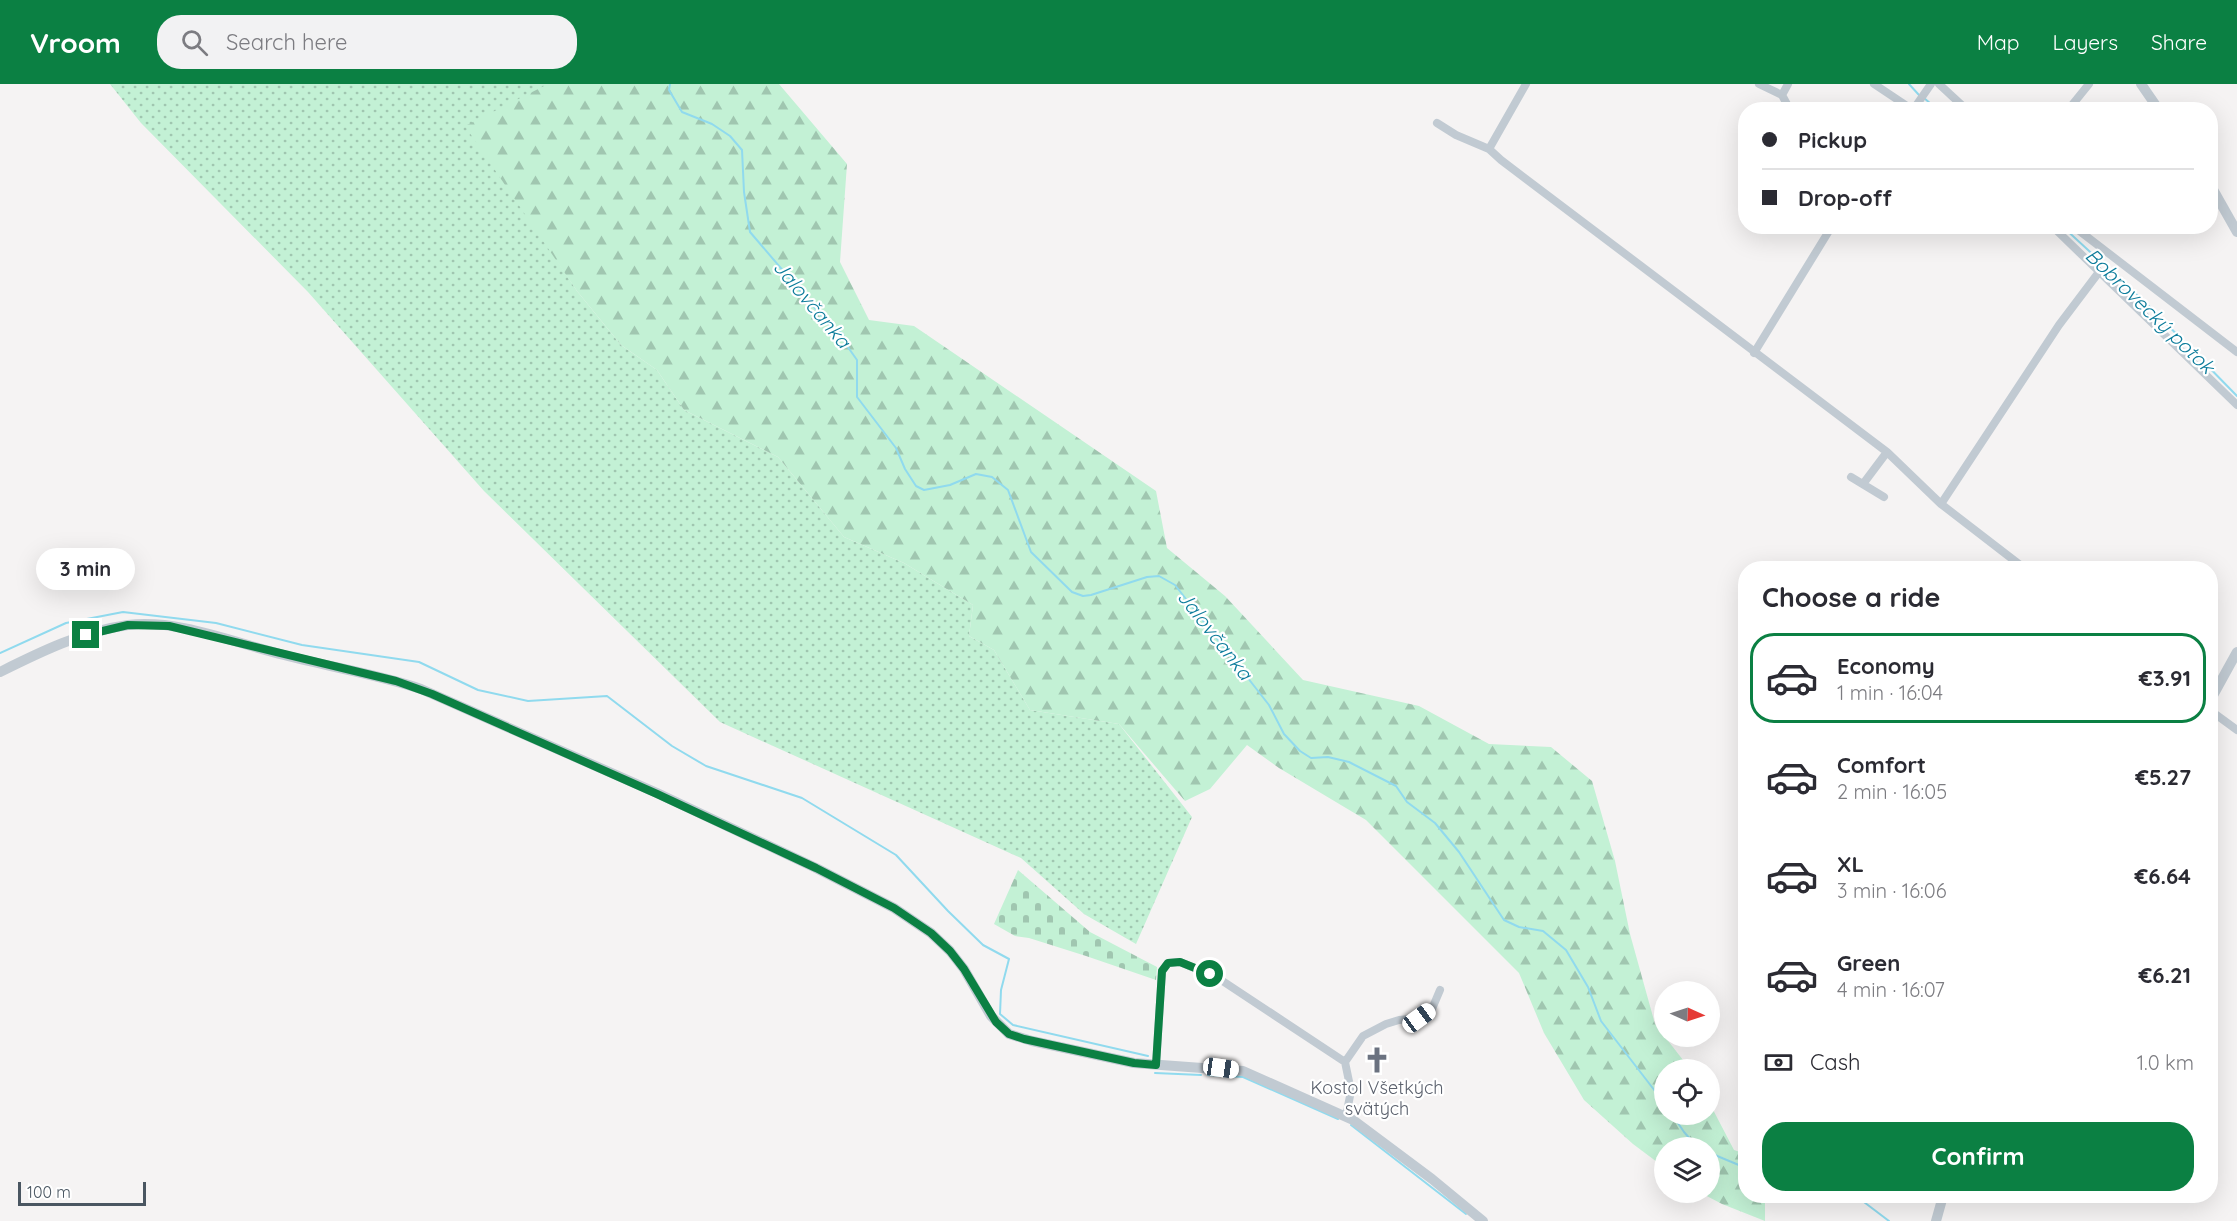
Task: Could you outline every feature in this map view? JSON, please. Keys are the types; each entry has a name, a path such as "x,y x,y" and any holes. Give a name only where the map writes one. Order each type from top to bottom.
{"street":[{"path":"1489,149 1526,84"},
{"path":"1759,84 1782,94 1786,102"},
{"path":"1782,94 1788,84"},
{"path":"1874,84 1902,102"},
{"path":"1939,84 1958,102"},
{"path":"2074,102 2089,84"},
{"path":"2141,84 2153,102"},
{"path":"1917,102 1928,88"},
{"path":"1437,123 1456,135 1489,149 1500,160 1887,452 1941,504 2015,561"},
{"path":"2218,198 2237,232"},
{"path":"1754,352 1827,234"},
{"path":"2060,234 2237,405"},
{"path":"2083,234 2237,352"},
{"path":"1941,504 2059,325 2099,272"},
{"path":"1863,484 1887,452"},
{"path":"1851,477 1884,497"},
{"path":"0,672 53,647 86,635 128,625 155,625 188,630 408,685 657,794 816,868 894,908 931,933 950,951 964,969 991,1016 1013,1036 1134,1063 1243,1071 1346,1116 1363,1126 1483,1221"},
{"path":"2218,686 2237,652"},
{"path":"2218,716 2237,730"},
{"path":"1156,1065 1162,971 1168,963 1180,962 1218,978 1345,1062 1351,1091 1346,1116"},
{"path":"1345,1062 1363,1036 1398,1020 1419,1018 1432,1009 1440,990"},
{"path":"1936,1221 1941,1203"}],"green space":[{"path":"110,84 549,84 533,224 577,291 621,345 657,370 684,410 778,457 844,537 904,563 973,605 969,636 994,650 1030,710 1119,724 1192,817 1136,944 1084,914 1021,858 720,722 484,491 308,292 141,123"},
{"path":"548,84 779,84 847,164 840,262 869,320 914,326 1156,491 1167,548 1225,596 1303,680 1419,706 1489,744 1551,747 1592,781 1615,861 1630,934 1654,1020 1654,1047 1673,1047 1682,1059 1654,1059 1654,1125 1720,1125 1720,1123 1734,1150 1738,1151 1738,1203 1765,1203 1765,1221 1720,1203 1720,1137 1654,1137 1654,1160 1584,1100 1544,1033 1519,973 1366,820 1279,768 1247,745 1210,789 1185,801 1119,724 1030,710 994,650 969,636 973,605 904,563 844,537 778,457 684,410 657,370 621,345 577,291 465,126"},
{"path":"1018,870 1090,932 1157,967 1156,980 1029,938 1015,936 994,924"}],"waterway":[{"name":"Jalovčanka","path":"670,84 669,90 682,112 712,124 730,136 742,150 744,192 750,232 832,328 843,334 845,343 857,360 857,397 896,448 905,469 916,486 924,490 950,485 976,474 992,477 1008,490 1031,552 1072,592 1083,596 1091,595 1147,577 1159,576 1175,585 1269,705 1284,734 1300,751 1311,758 1328,757 1349,762 1396,786 1407,802 1435,823 1459,852 1504,920 1519,927 1543,931 1566,950 1588,987 1601,1021 1654,1090"},
{"name":"Bobrovecký potok","path":"1909,84 1919,95"},
{"name":"Bobrovecký potok","path":"1924,98 1929,102"},
{"name":"Bobrovecký potok","path":"2071,234 2151,308 2237,396"},
{"path":"0,653 66,623 123,612 216,623 302,645 419,662 478,690 528,701 607,696 672,746 706,766 802,798 896,855 983,945 1009,959 1001,990 1000,1014 1013,1025 1148,1056"},
{"path":"1155,1073 1201,1075"},
{"path":"1208,1075 1243,1077 1338,1119"},
{"path":"1351,1125 1466,1214"},
{"name":"Jalovčanka","path":"1679,1125 1688,1137"},
{"name":"Jalovčanka","path":"1720,1157 1738,1165"},
{"name":"Jalovčanka","path":"1865,1203 1889,1221"}],"place":[{"name":"Kostol Všetkých svätých","path":"1377,1060"}],"route":[{"path":"86,635 128,625 169,626 396,681 432,694 584,760 816,868 894,908 931,933 950,951 964,969 983,1004 996,1022 1013,1036 1134,1063 1156,1065 1162,971 1168,963 1180,962 1210,974"}]}
